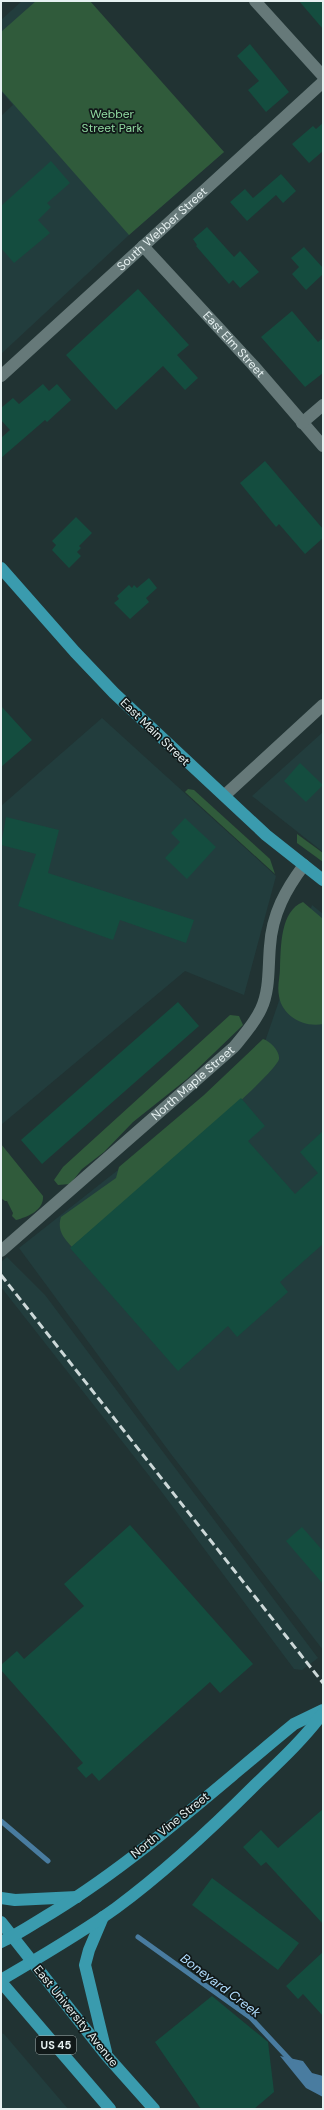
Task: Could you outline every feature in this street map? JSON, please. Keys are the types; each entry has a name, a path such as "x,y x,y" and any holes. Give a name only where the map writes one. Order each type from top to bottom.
{"main road":[{"name":"East Main Street","path":"1,568 75,652 114,693 195,770 225,795 266,835 323,880"},
{"name":"North Vine Street","path":"1,1942 13,1937 78,1897 134,1855 294,1724 323,1711"},
{"name":"North Vine Street","path":"1,1981 103,1916 153,1880 201,1838 310,1731 323,1711"},
{"path":"1,1898 15,1900 78,1897"},
{"path":"103,1916 89,1950 85,1965 106,2055"},
{"name":"East University Avenue","path":"1,1922 106,2055 154,2109"},
{"name":"US 45","path":"1,1981 110,2109"}],"street":[{"path":"255,1 323,76"},
{"name":"South Webber Street","path":"1,376 323,82"},
{"name":"East Elm Street","path":"143,246 247,359 323,446"},
{"path":"302,423 323,405"},
{"path":"225,795 323,705"},
{"name":"North Maple Street","path":"1,1251 222,1057 250,1028 261,1009 267,990 270,943 274,919 281,900 304,865"}],"shaded area":[{"name":"Webber Street Park","path":"22,1 86,1 224,152 129,235 1,354 1,116 13,105 1,91 1,20"},
{"path":"102,718 276,876 244,995 185,971 1,1125 1,806"},
{"path":"323,732 323,852 252,796"},
{"path":"312,905 323,914 323,1650 171,1454 19,1248 259,1059"},
{"path":"7,1257 45,1295 318,1658 302,1670 294,1669 158,1487 1,1287 1,1262"},
{"path":"1,2033 4,2034 68,2109 1,2109"}],"green space":[{"name":"Webber Street Park","path":"36,1 90,1 224,152 129,235 1,90 1,32"},
{"path":"188,789 194,790 270,859 275,874 185,792"},
{"path":"297,834 323,853 323,862 297,843"},
{"path":"303,902 323,919 323,1024 316,1025 302,1022 289,1015 281,1003 278,992 283,930 290,913 295,907"},
{"path":"230,1015 239,1016 243,1025 187,1079 133,1122 104,1152 82,1169 70,1184 58,1185 54,1180 63,1167"},
{"path":"263,1039 274,1047 279,1056 279,1059 270,1072 219,1121 72,1247 60,1230 61,1217 116,1178 119,1167 204,1095"},
{"path":"1,1144 43,1196 43,1201 38,1209 30,1215 16,1220 12,1216 13,1213 7,1201 1,1198"}],"water":[{"path":"280,2056 303,2061 312,2073 323,2076 323,2097 306,2088"}],"building":[{"path":"299,1 323,1 323,29"},
{"path":"250,44 289,92 266,112 248,90 259,81 237,56"},
{"path":"323,123 323,151 309,163 292,144 313,126 316,129"},
{"path":"51,161 70,183 47,203 51,207 38,220 50,233 14,263 1,248 1,206"},
{"path":"281,174 296,191 283,203 276,195 247,221 230,202 245,189 253,198"},
{"path":"207,227 234,257 240,251 259,272 240,288 233,280 229,284 196,246 197,245 193,239"},
{"path":"304,247 323,268 323,274 306,290 292,274 299,267 291,258"},
{"path":"138,289 189,345 177,355 198,378 185,390 163,366 116,410 66,355"},
{"path":"292,311 318,342 323,338 323,373 305,387 261,337"},
{"path":"43,384 49,391 57,384 71,400 47,422 45,420 1,458 1,438 10,430 1,420 1,408 13,398 19,404"},
{"path":"265,461 323,529 323,538 305,554 279,524 276,527 240,483"},
{"path":"76,517 92,533 79,546 81,548 77,552 81,556 69,568 52,550 56,545 52,541"},
{"path":"149,578 157,588 146,598 149,602 130,619 114,603 119,599 117,596 129,585 132,588 134,585 137,588"},
{"path":"1,706 32,740 1,767"},
{"path":"300,763 323,785 306,802 284,781"},
{"path":"6,817 59,830 48,873 194,920 186,943 120,920 113,940 18,906 36,854 1,845"},
{"path":"185,818 216,847 187,879 165,858 180,842 171,833"},
{"path":"178,1002 199,1026 42,1164 21,1140"},
{"path":"241,1098 265,1126 248,1141 295,1194 318,1173 300,1152 323,1131 323,1244 280,1282 288,1292 237,1337 228,1326 178,1371 70,1248"},
{"path":"130,1525 253,1664 220,1693 210,1682 99,1781 92,1773 86,1778 77,1768 83,1763 1,1670 1,1665 17,1651 24,1659 84,1606 64,1584"},
{"path":"302,1527 323,1551 323,1584 286,1541"},
{"path":"323,1809 323,1924 266,1862 261,1866 243,1847 261,1830 278,1848"},
{"path":"212,1878 299,1943 278,1970 192,1905"},
{"path":"323,1952 323,2016 303,1994 298,1999 286,1986"},
{"path":"212,1996 268,2042 274,2092 254,2109 201,2109 155,2042"}],"waterway":[{"name":"Boneyard Creek","path":"1,1821 48,1861"},
{"name":"Boneyard Creek","path":"138,1937 251,2018 291,2061"}],"railway":[{"path":"1,1275 323,1683"}]}
